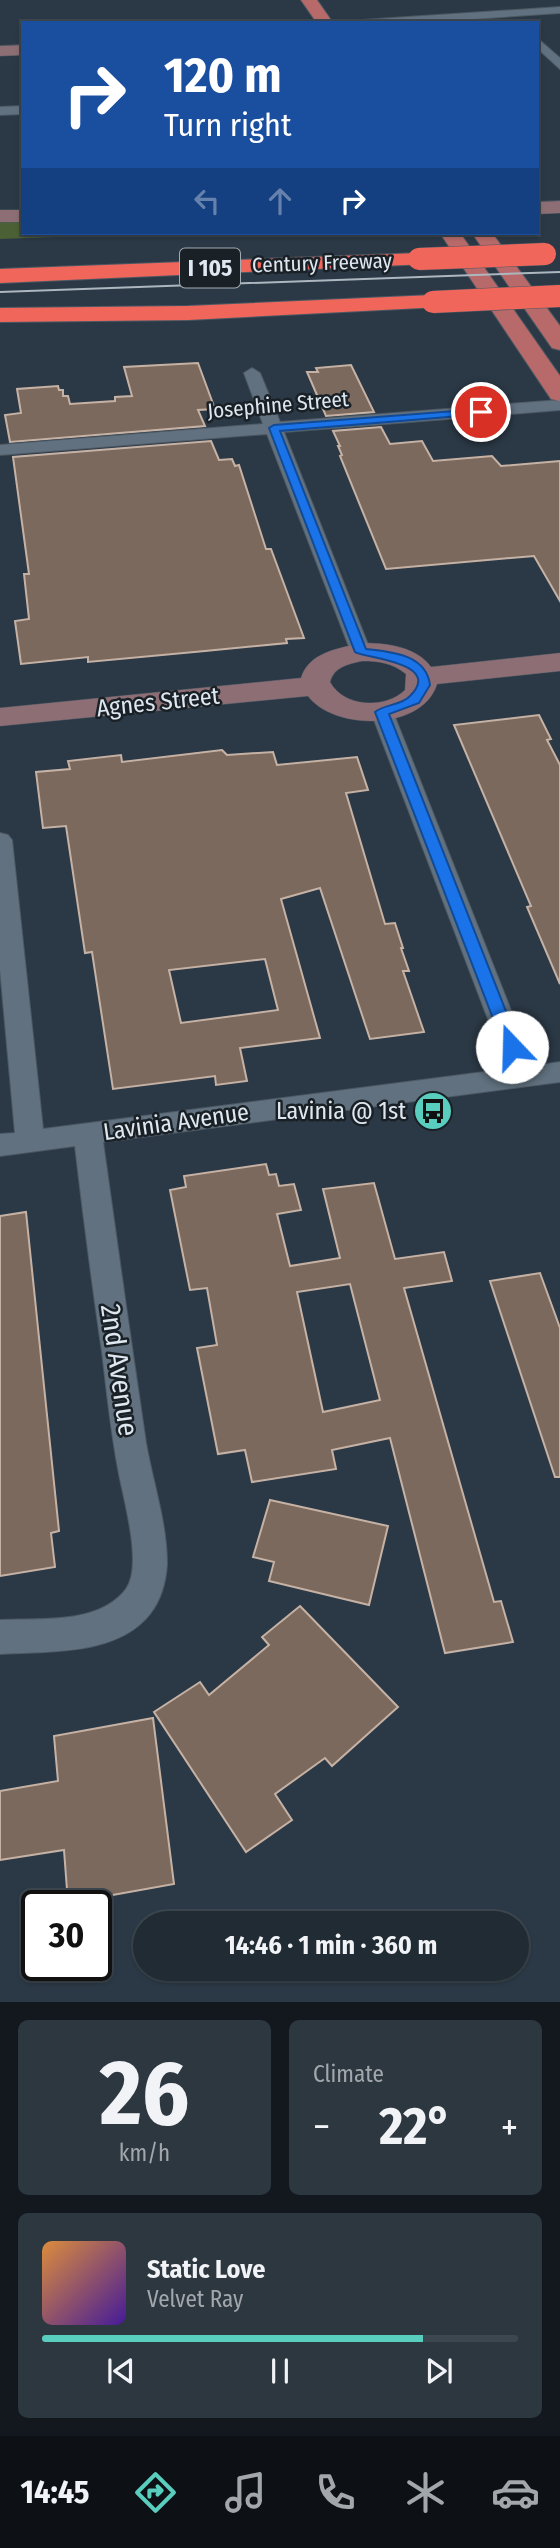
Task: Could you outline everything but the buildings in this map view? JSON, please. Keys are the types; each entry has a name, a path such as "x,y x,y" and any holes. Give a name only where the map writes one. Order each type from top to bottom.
{"highway":[{"name":"Century Freeway","path":"0,276 553,253"},
{"name":"Century Freeway","path":"0,315 188,313 560,296"}],"main road":[{"path":"309,0 324,21"},
{"path":"451,235 560,394"},
{"path":"483,235 560,343"}],"street":[{"path":"498,0 518,21"},
{"path":"392,21 560,10"},
{"path":"539,43 560,65"},
{"path":"0,51 21,50"},
{"path":"0,111 21,110"},
{"path":"539,208 560,207"},
{"path":"0,216 21,216"},
{"path":"252,373 361,652"},
{"name":"Josephine Street","path":"0,450 560,405"},
{"path":"361,652 402,659 417,668 423,677 424,685 415,700 382,712 341,707 320,695 315,686 319,669 329,661 361,652"},
{"path":"423,677 560,662"},
{"name":"Agnes Street","path":"0,717 315,686"},
{"path":"382,712 524,1077"},
{"path":"0,840 30,1141"},
{"name":"Lavinia Avenue","path":"0,1145 560,1072"},
{"name":"2nd Avenue","path":"0,1637 87,1629 107,1624 125,1615 147,1586 149,1552 134,1467 88,1134"}],"green space":[{"path":"0,221 21,221 21,235 112,235 0,239"}],"tram line":[{"path":"0,292 560,272"}],"place":[{"name":"Lavinia @ 1st","path":"433,1111"}],"route":[{"path":"481,412 274,428 361,652 395,656 417,668 423,677 424,685 415,700 382,712 512,1047"}]}
